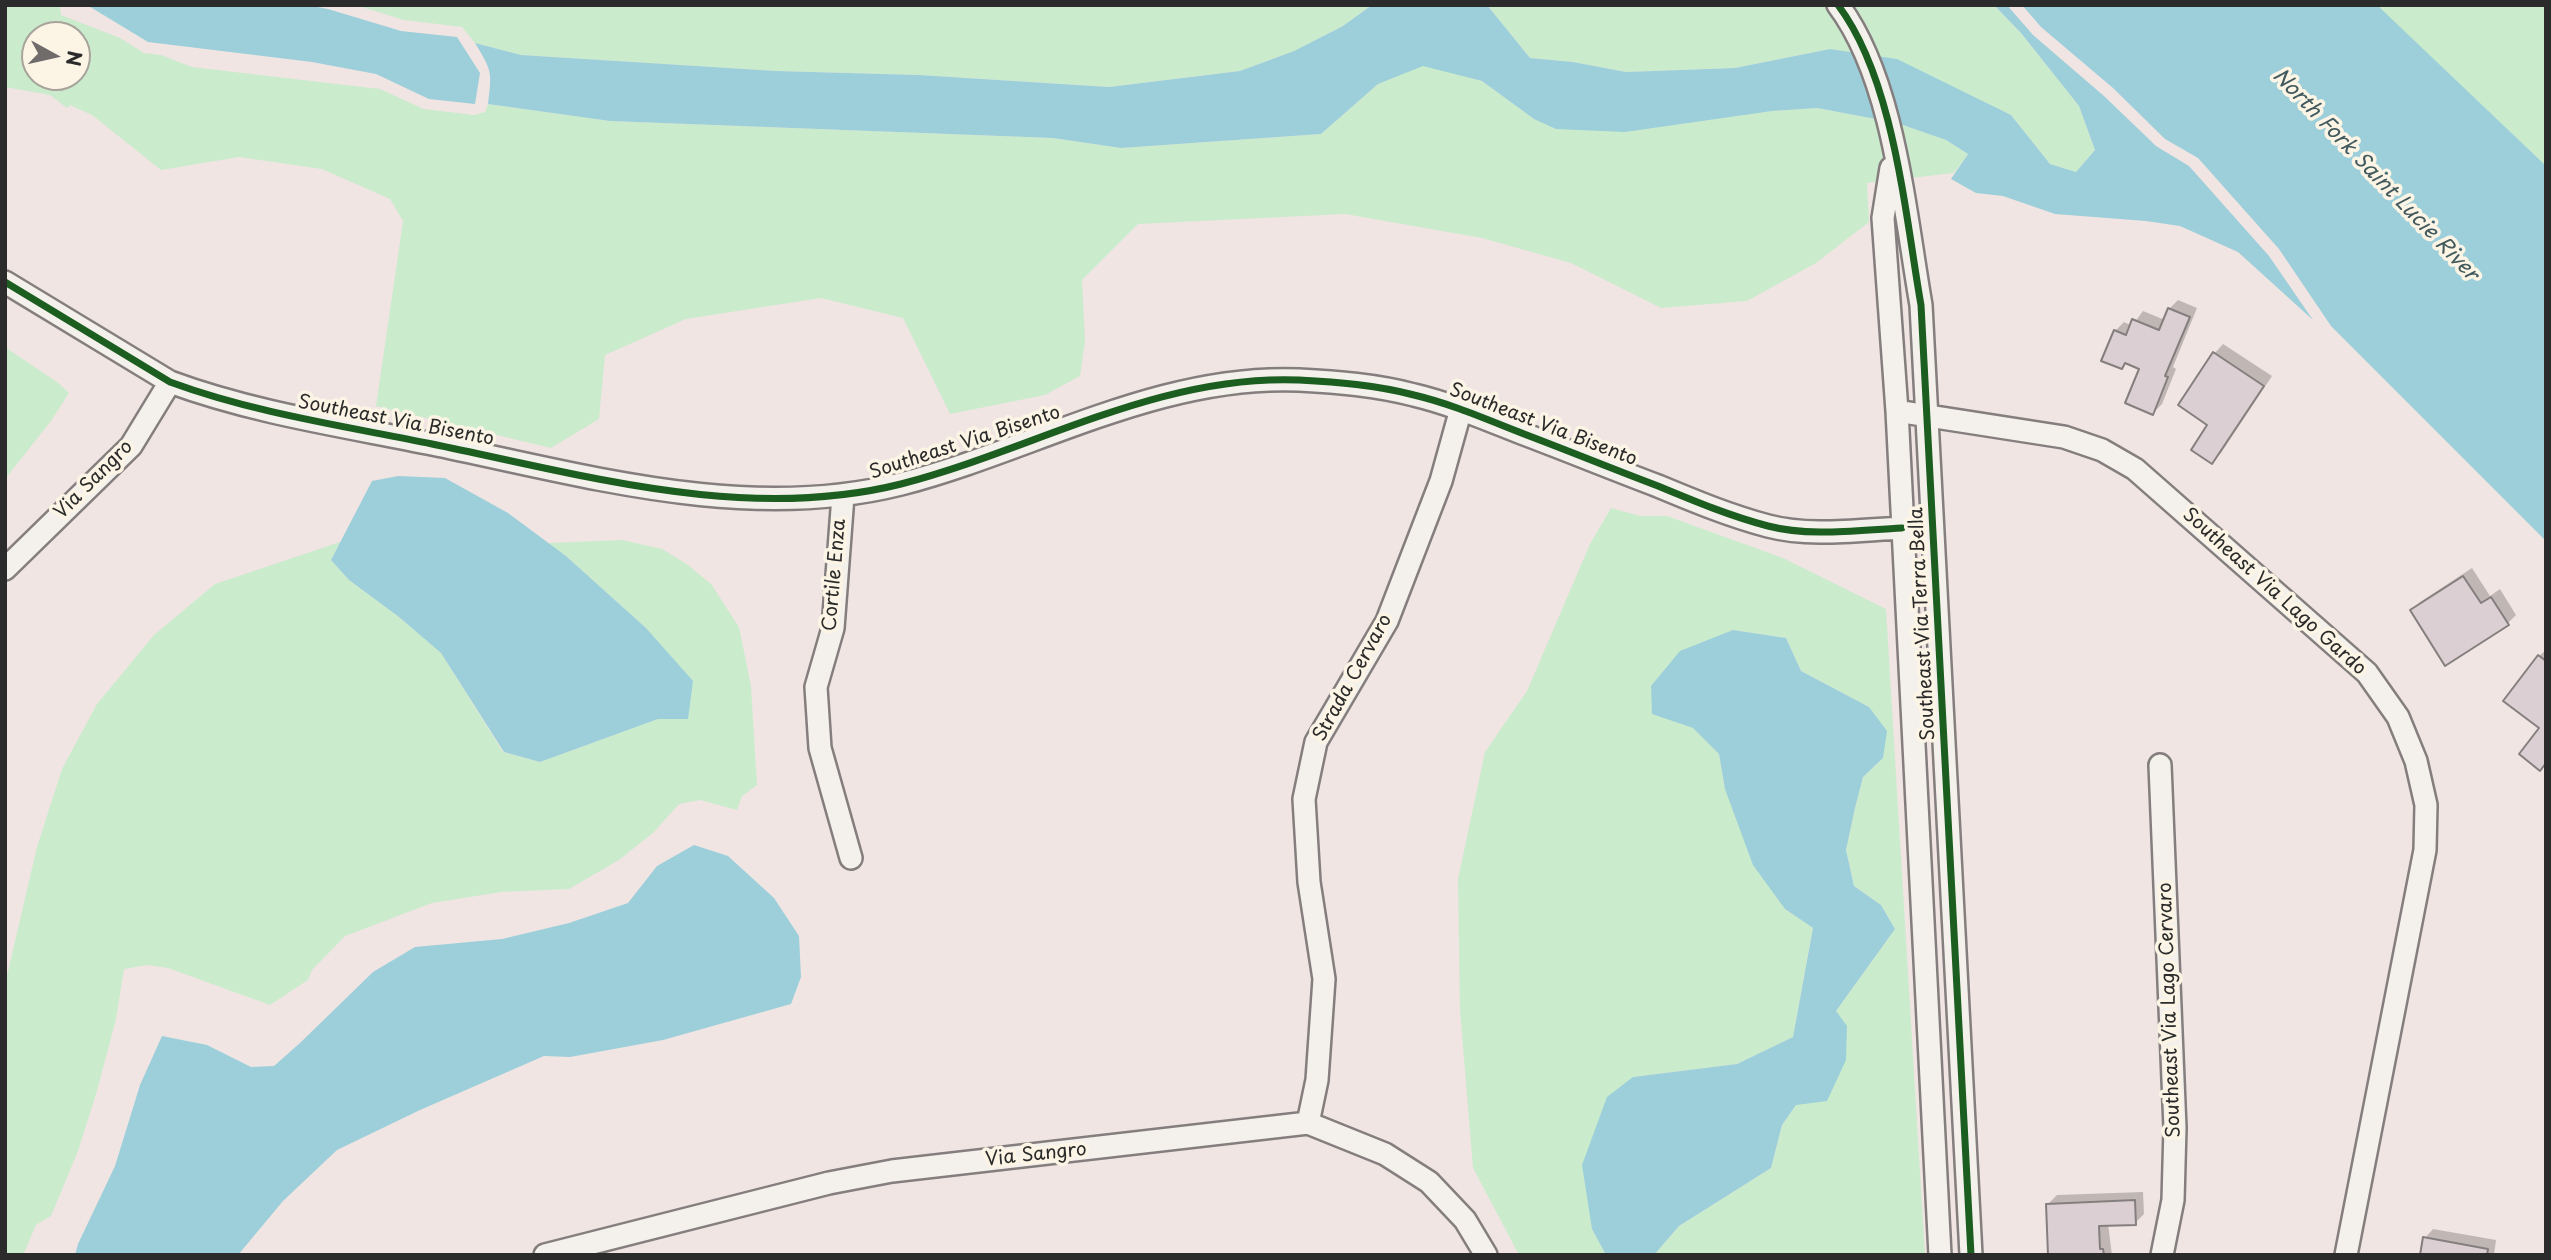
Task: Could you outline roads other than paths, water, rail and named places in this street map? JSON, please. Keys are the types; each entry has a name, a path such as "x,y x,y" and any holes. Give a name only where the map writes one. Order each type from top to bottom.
{"street":[{"name":"Southeast Via Terra Bella","path":"1838,5 1851,23 1875,74 1894,149 1921,305 1971,1255"},
{"name":"Southeast Via Terra Bella","path":"1894,149 1883,218 1897,411 1940,1255"},
{"name":"Southeast Via Bisento","path":"5,282 170,382 261,410 656,490 743,498 843,496 904,483 1150,399 1222,385 1293,380 1354,384 1412,394 1461,409 1722,512 1772,527 1818,531 1902,528"},
{"name":"Via Sangro","path":"5,569 131,446 170,382"},
{"name":"Strada Cervaro","path":"1308,1123 1317,1080 1324,979 1309,882 1304,799 1313,754 1316,742 1387,621 1441,481 1461,409"},
{"name":"Southeast Via Lago Gardo","path":"1897,411 2064,437 2102,450 2135,470 2367,673 2398,717 2416,761 2426,805 2425,850 2346,1255"},
{"name":"Cortile Enza","path":"843,496 833,628 816,687 820,748 851,859"},
{"name":"Southeast Via Lago Cervaro","path":"2160,765 2175,1155 2173,1200 2162,1255"},
{"name":"Via Sangro","path":"545,1255 816,1186 892,1171 1308,1123 1385,1154 1429,1182 1465,1220 1486,1255"}],"water":[{"path":"87,5 307,5 401,31 457,37 480,73 475,104 429,99 376,74 312,62 148,42"},
{"path":"1372,5 1487,5 1530,58 1573,62 1626,72 1735,68 1830,49 1897,59 2011,115 2050,164 2076,172 2095,150 2079,106 2021,33 1994,5 2007,5 2033,35 2104,96 2156,146 2189,166 2269,256 2313,320 2238,252 2180,226 2055,214 2003,196 1976,193 1951,179 1968,154 1946,140 1897,123 1817,108 1772,111 1625,132 1556,129 1534,119 1482,81 1423,66 1378,84 1321,134 1121,148 1053,138 610,121 488,104 489,72 475,43 521,55 776,71 919,75 1109,87 1240,71 1294,51 1343,26"},
{"name":"North Fork Saint Lucie River","path":"2022,5 2377,5 2546,166 2546,541 2331,326 2279,249 2198,158 2165,139 2113,88 2041,27"},
{"path":"398,476 445,478 508,513 566,556 646,628 693,681 688,719 658,719 540,762 504,752 441,653 349,580 331,560 372,481"},
{"path":"1733,630 1786,638 1801,671 1869,707 1887,731 1883,758 1863,777 1846,850 1854,886 1881,905 1895,929 1836,1011 1847,1026 1846,1060 1827,1101 1796,1105 1782,1125 1771,1168 1679,1226 1654,1255 1606,1255 1592,1229 1582,1165 1607,1097 1633,1077 1737,1064 1793,1037 1813,928 1785,909 1753,865 1725,789 1719,754 1693,728 1652,714 1651,686 1680,651"},
{"path":"694,845 728,856 774,898 799,936 801,977 791,1004 663,1040 570,1057 544,1056 420,1110 337,1150 283,1201 238,1255 75,1255 115,1166 140,1085 162,1036 207,1045 251,1067 274,1066 373,972 415,947 502,939 569,923 628,903 657,866"}]}
